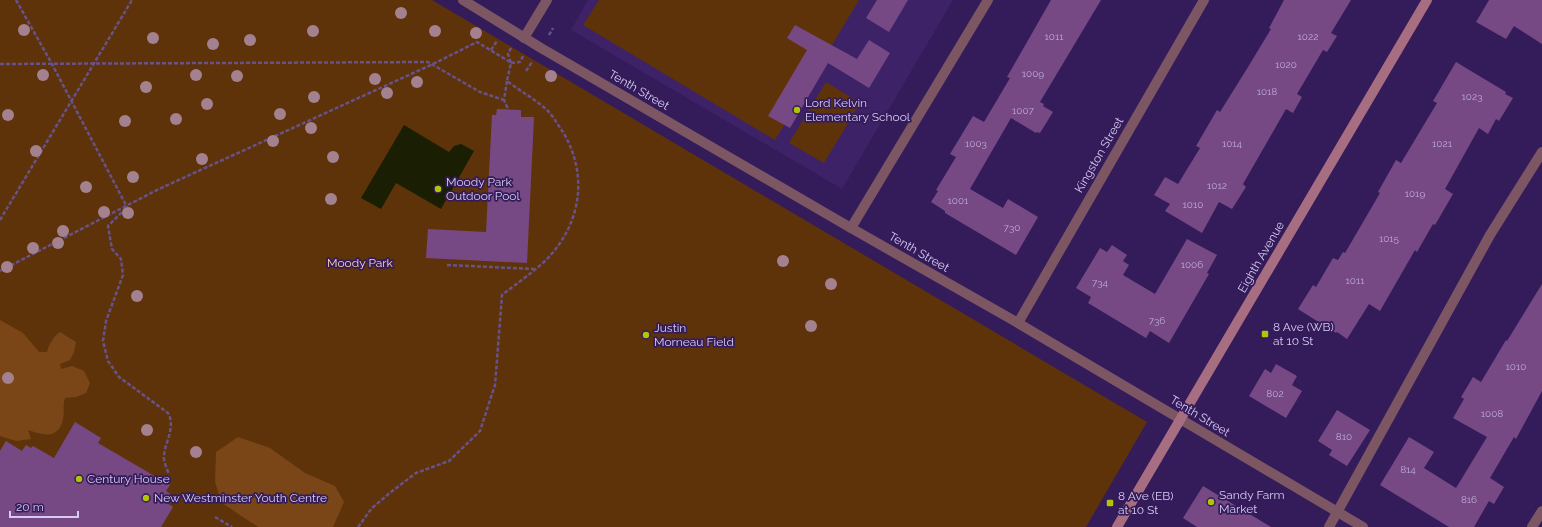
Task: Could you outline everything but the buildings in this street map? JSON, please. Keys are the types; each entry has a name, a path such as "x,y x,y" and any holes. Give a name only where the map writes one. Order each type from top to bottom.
{"street":[{"name":"Tenth Street","path":"463,0 524,38 1018,323 1363,527"},
{"path":"524,38 547,0"},
{"path":"851,228 988,0"},
{"name":"Kingston Street","path":"1018,323 1204,0"},
{"name":"Eighth Avenue","path":"1117,527 1427,0"},
{"path":"1329,527 1490,235 1542,152"},
{"path":"1532,527 1542,511"}],"path":[{"path":"16,0 52,64 127,206"},
{"path":"0,220 132,0"},
{"path":"549,35 553,28"},
{"path":"491,50 500,37"},
{"path":"0,271 158,190 433,64 477,42 511,62 504,100 508,109"},
{"path":"526,71 535,58"},
{"path":"0,64 428,62 480,92 504,100"},
{"path":"358,527 372,508 391,492 416,473 449,461 480,431 495,385 502,295 545,261 559,244 574,213 579,182 577,166 569,144 546,110 507,81"},
{"path":"127,206 108,226 112,249 120,259 123,275 106,321 103,341 108,361 119,377 168,412 171,418 171,429 163,457 169,474"},
{"path":"447,266 535,269"},
{"path":"215,517 232,527"}],"shaded area":[{"name":"Lord Kelvin Elementary School","path":"588,0 953,0 842,189 571,30"},
{"path":"404,125 449,152 454,146 461,144 474,151 441,209 396,183 381,209 361,198"},
{"path":"0,320 23,333 39,352 47,352 55,336 60,332 76,342 74,352 70,360 60,364 61,369 72,366 84,371 90,383 86,393 76,397 65,398 64,416 61,426 54,433 44,434 28,430 31,439 16,441 0,436"},
{"path":"238,437 270,448 305,473 335,486 344,502 333,527 259,527 222,503 215,482 216,452"}],"green space":[{"name":"Moody Park","path":"0,0 432,0 1147,422 1086,527 0,527"},
{"path":"599,0 859,0 775,140 583,25"},
{"path":"826,82 860,103 824,163 789,143"}],"place":[{"name":"Lord Kelvin Elementary School","path":"797,110"},
{"name":"Moody Park Outdoor Pool","path":"438,189"},
{"name":"8 Ave (WB) at 10 St","path":"1265,334"},
{"name":"Justin Morneau Field","path":"646,335"},
{"name":"Century House","path":"79,479"},
{"name":"New Westminster Youth Centre","path":"146,498"},
{"name":"Sandy Farm Market","path":"1211,502"},
{"name":"8 Ave (EB) at 10 St","path":"1110,503"}]}
